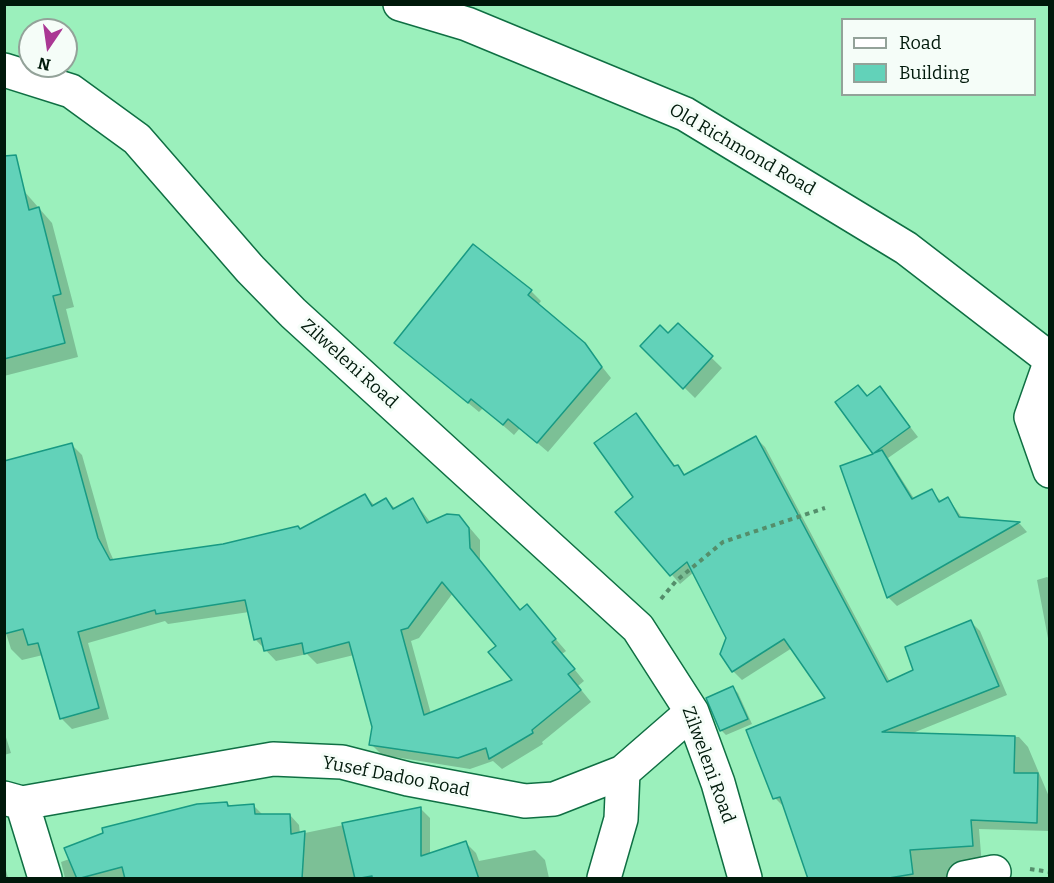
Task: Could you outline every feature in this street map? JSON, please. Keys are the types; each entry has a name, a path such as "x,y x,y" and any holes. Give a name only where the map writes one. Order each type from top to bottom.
{"street":[{"name":"Old Richmond Road","path":"400,4 467,24 685,114 906,248 1050,361"},
{"name":"Zilweleni Road","path":"4,70 71,91 137,139 250,269 293,314 638,628 692,712 718,783 745,879"},
{"path":"1050,361 1031,417 1050,471"},
{"name":"Yusef Dadoo Road","path":"14,801 222,770 273,759 342,762 408,779 525,801 554,799 623,772 692,712"},
{"path":"604,879 621,819 623,772"},
{"path":"14,801 45,879"}],"path":[{"path":"638,628 676,581 723,542 825,508"}],"building":[{"path":"16,155 29,210 39,207 61,294 53,296 65,343 4,359 4,156"},
{"path":"473,244 532,290 528,295 585,343 602,367 537,443 508,419 503,425 471,399 468,403 394,343"},
{"path":"678,323 713,356 683,389 640,346 660,325 668,333"},
{"path":"858,385 867,396 880,386 910,427 874,453 882,450 912,499 932,489 939,502 948,497 959,517 1020,522 887,598 840,466 873,454 835,402"},
{"path":"636,413 674,466 678,465 684,475 756,436 887,682 913,670 905,647 971,620 999,686 882,732 1015,736 1014,773 1038,773 1037,823 971,820 973,846 910,850 913,874 883,879 808,879 780,797 773,799 746,730 825,698 784,639 732,672 720,654 726,638 687,562 670,576 615,512 633,497 594,443"},
{"path":"72,443 98,538 110,560 223,544 298,526 300,529 365,494 372,506 386,498 393,509 413,498 427,523 447,514 459,515 469,528 470,548 520,610 527,604 556,639 552,642 575,669 568,674 581,690 532,730 533,733 489,759 486,748 458,758 369,745 372,727 349,642 304,654 302,643 264,651 261,638 254,640 245,600 156,614 155,610 78,632 99,708 60,719 38,643 28,645 23,629 4,634 4,461","holes":["442,582 496,646 488,652 512,680 424,715 401,630 408,628"]},
{"path":"733,686 748,719 720,731 706,698"},
{"path":"227,802 228,806 254,804 255,814 290,814 291,834 305,831 302,879 125,879 122,867 77,879 64,848 103,833 102,828 197,804"},
{"path":"421,807 421,856 466,841 479,879 372,879 372,876 355,879 342,823"}]}
